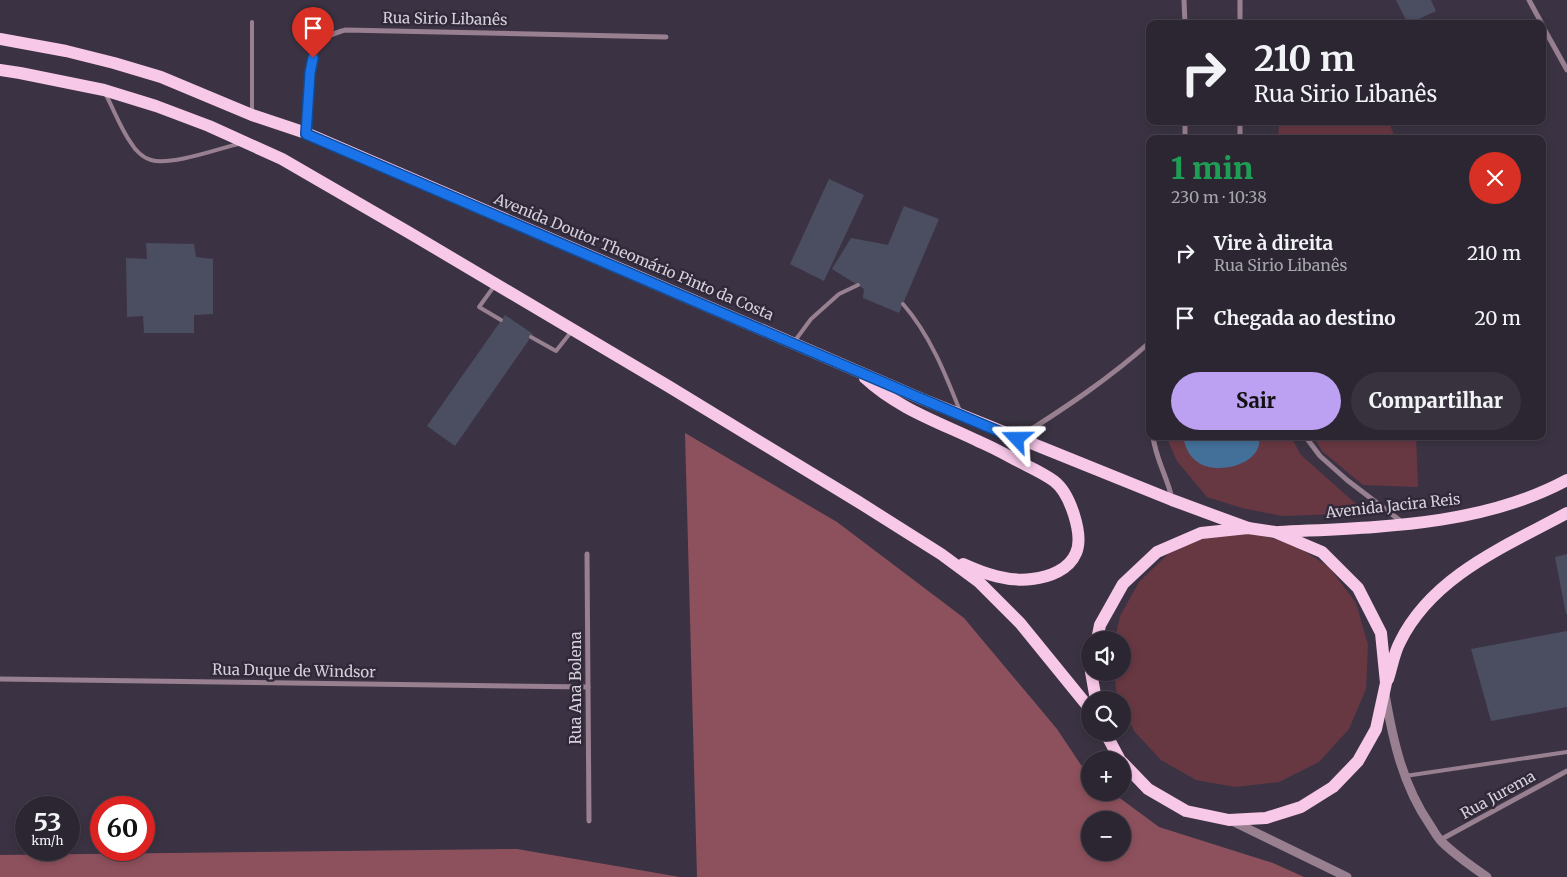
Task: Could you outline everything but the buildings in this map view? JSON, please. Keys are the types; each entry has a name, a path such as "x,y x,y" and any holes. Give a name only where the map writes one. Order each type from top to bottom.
{"main road":[{"name":"Avenida Doutor Theomário Pinto da Costa","path":"0,39 66,51 161,77 252,115 306,134 1017,439 1248,528"},
{"path":"0,70 104,90 156,106 209,126 282,159 668,386 941,554 978,582 1020,623 1081,698"},
{"path":"859,372 878,390 901,404 1044,474 1064,491 1070,502 1077,534 1077,550 1069,564 1047,576 1019,580 1004,578 981,572 941,554"},
{"name":"Avenida Jacira Reis","path":"1276,532 1404,524 1446,519 1488,510 1528,497 1567,480"},
{"path":"1131,771 1148,789 1186,811 1229,820 1266,818 1301,806 1332,787 1358,761 1376,729 1399,643 1425,604 1461,573 1567,513"},
{"path":"1099,631 1100,625 1123,584 1157,552 1200,533 1248,528 1276,532 1322,552 1358,588 1381,633 1386,688"}],"street":[{"path":"1184,0 1184,20"},
{"path":"1240,0 1240,20"},
{"path":"1529,0 1540,20"},
{"name":"Rua Sirio Libanês","path":"306,134 310,73 313,58 320,44 330,35 346,30 666,37"},
{"path":"1546,31 1567,70"},
{"path":"1017,439 1056,414 1146,345"},
{"path":"1154,440 1172,500"},
{"path":"1308,440 1320,456 1347,480 1404,524"},
{"name":"Rua Ana Bolena","path":"588,554 590,821"},
{"name":"Rua Duque de Windsor","path":"0,679 588,687"},
{"path":"1386,688 1392,736 1405,776 1419,809 1440,840 1465,862 1487,877"},
{"name":"Rua Jurema","path":"1440,840 1567,771"},
{"path":"1229,820 1348,877"}],"lane":[{"path":"252,22 252,115"},
{"path":"104,90 131,143 140,154 152,161 183,159 245,142"},
{"path":"495,285 479,307 502,320"},
{"path":"793,343 811,319 832,300 839,294 858,285"},
{"path":"903,304 915,318 936,354 962,416"},
{"path":"531,337 556,351 572,330"},
{"path":"1405,776 1567,752"}],"shaded area":[{"path":"1279,125 1390,125 1394,135 1278,135"},
{"path":"685,433 837,522 964,618 1057,729 1081,765 1081,801 1124,801 1159,827 1273,863 1304,877 697,877"},
{"path":"1168,440 1293,440 1300,454 1366,513 1282,516 1242,508 1207,497 1177,461"},
{"path":"1315,440 1416,440 1418,487 1363,485 1322,451"},
{"path":"1249,533 1292,543 1329,567 1356,603 1368,645 1366,689 1349,729 1319,762 1279,782 1235,787 1196,780 1161,760 1134,731 1131,724 1131,691 1116,691 1115,681 1131,681 1131,631 1117,631 1120,616 1139,582 1168,554 1205,537"},
{"path":"517,849 680,877 0,877 0,855 15,855 15,861 80,861 80,854 90,854 90,861 155,861 155,853"}],"water":[{"path":"1184,440 1259,440 1259,446 1247,460 1238,465 1227,467 1217,468 1199,463 1190,455"}],"route":[{"path":"313,58 310,73 306,134 1017,439"}]}
